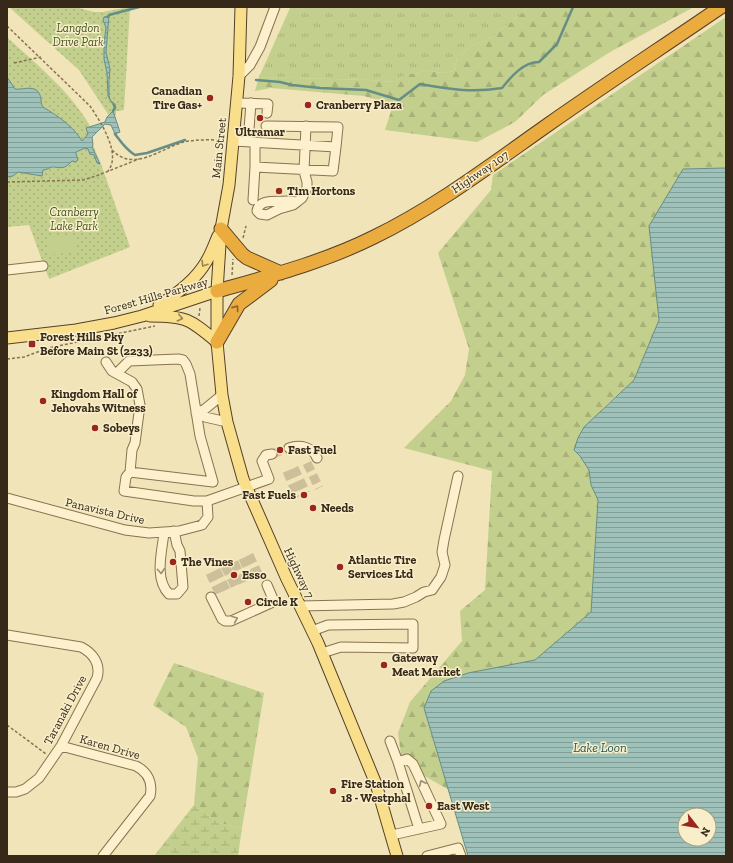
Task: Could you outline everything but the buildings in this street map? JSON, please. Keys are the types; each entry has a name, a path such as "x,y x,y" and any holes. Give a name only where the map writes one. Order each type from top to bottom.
{"highway":[{"name":"Highway 107","path":"217,292 296,269 355,246 423,210 461,186 561,115 721,7"},
{"path":"217,342 239,304 281,273 247,258 221,229"}],"main road":[{"name":"Main Street","path":"217,292 221,229 229,185 237,103 241,7"},
{"path":"142,316 176,294 190,282 206,262 221,229"},
{"name":"Forest Hills Parkway","path":"7,338 76,330 142,316 217,292"},
{"name":"Highway 7","path":"217,292 217,342 222,395 237,461 286,577 322,653 376,784 397,856"},
{"path":"142,316 168,316 183,318 196,324 217,342"}],"street":[{"path":"239,76 250,65 260,47 275,7"},
{"path":"237,103 268,104 265,143"},
{"path":"251,103 251,142 255,167 253,200"},
{"path":"255,167 304,171 333,171 338,127 306,126 266,120"},
{"path":"297,202 302,198 307,188 304,171 306,126"},
{"path":"233,141 336,147"},
{"path":"7,270 43,266"},
{"path":"117,373 129,361 183,360 190,374 200,436 213,482 130,472"},
{"path":"106,362 112,371 132,382 137,389 140,405 136,443 132,450 130,472 126,477 124,491 194,501 207,501 269,479 262,461 266,455 272,454"},
{"path":"196,413 205,409 222,395"},
{"path":"196,413 205,417 228,422"},
{"path":"289,448 296,446 309,448 315,453 317,458"},
{"path":"300,606 393,604 416,598 424,592 432,590 441,577 445,565 442,552 458,476"},
{"name":"Panavista Drive","path":"7,498 125,530 149,533 164,533 199,526 204,523 209,514 207,501"},
{"path":"164,533 161,559 162,584 165,590 169,594 173,595 177,594 183,587 180,551 176,545 174,531"},
{"path":"162,549 179,548"},
{"path":"211,597 222,619 225,621 231,621 271,603 273,599 267,585"},
{"path":"312,631 328,625 413,624 413,648 341,647 322,653"},
{"name":"Taranaki Drive","path":"7,634 79,646 92,653 96,660 98,670 97,678 61,746 39,778 34,784 21,791 7,792"},
{"path":"390,740 419,829"},
{"name":"Karen Drive","path":"61,746 136,766 144,771 149,779 152,787 150,796 103,856"},
{"path":"392,835 440,824 413,764 407,759 398,762"},
{"path":"427,856 458,848 460,856"}],"path":[{"path":"7,26 41,57 90,106 101,122 111,148 112,165 108,170"},
{"path":"14,64 41,57"},
{"path":"7,182 83,180 162,152 175,145 190,141 233,141"},
{"path":"111,148 120,156 139,159"},
{"path":"243,240 246,226"},
{"path":"232,275 234,253"},
{"path":"199,321 200,308"},
{"path":"7,359 24,357 48,348 159,326"},
{"path":"7,725 52,759"}],"green space":[{"name":"Langdon Drive Park","path":"9,7 75,7 94,12 102,12 130,7 124,110 116,111 116,115 110,117 79,70","holes":["109,16 106,52 110,69 109,93 110,99 114,103 115,107 110,100 107,92 107,73 104,60 106,29 103,20"]},
{"path":"289,7 527,7 525,11 492,37 472,45 457,58 454,71 443,73 424,70 416,74 407,74 395,82 259,77 290,8"},
{"path":"527,7 694,7 610,52 543,95 515,122 477,142 385,130 393,105 364,96 271,88 255,91 259,77 395,82 407,74 416,74 424,70 443,73 454,71 457,58 472,45 492,37 525,11"},
{"path":"726,17 726,168 683,169 657,297 659,319 634,380 602,409 580,456 589,470 591,485 598,500 591,612 535,660 468,673 444,681 424,708 449,790 402,763 398,733 410,702 462,641 460,611 485,590 492,471 404,448 451,401 465,375 469,349 438,253 491,190 493,175"},
{"path":"7,37 63,90 82,113 90,126 86,128 88,134 82,141 78,135 60,118 43,107 41,104 41,95 15,89 7,77"},
{"name":"Cranberry Lake Park","path":"93,145 130,247 49,279 29,225 7,227 7,177 13,176 18,172 40,176 43,170 67,166 72,161 77,161 76,152 85,148 88,149 90,154 94,155 97,163 99,164 92,147"},
{"path":"75,235 76,252 49,255 48,237"},
{"path":"174,663 264,693 242,828 219,823 194,805 198,758 186,727 153,705"},
{"path":"194,805 219,823 242,828 238,856 154,856"}],"water":[{"path":"109,16 106,52 110,69 110,99 108,96 107,73 104,59 106,28 103,20 104,17"},
{"path":"7,77 15,89 29,88 36,90 41,97 43,107 60,118 78,135 82,141 88,134 86,128 105,122 107,117 113,111 120,132 115,134 111,125 105,124 92,137 92,147 100,164 97,163 94,155 90,154 88,149 85,148 76,152 78,160 76,162 72,161 63,167 52,167 43,170 42,176 18,172 13,176 7,177"},
{"name":"Lake Loon","path":"726,168 726,856 468,856 424,708 431,691 444,681 468,673 535,660 591,612 598,500 591,485 589,470 574,450 584,427 634,380 659,320 649,226 683,169"}],"waterway":[{"path":"108,17 109,15 139,7"},
{"path":"256,80 320,88 366,90 399,100 420,84 451,89 470,90 502,88 518,71 523,67 539,62 557,44 573,7"},
{"path":"113,111 115,108 114,105"},
{"path":"115,134 126,148 135,155 147,153 185,140"}],"tunnel":[{"path":"272,454 289,448"},
{"path":"307,463 319,488"},
{"path":"294,468 306,493"},
{"path":"287,471 298,497"},
{"path":"249,555 259,576"},
{"path":"243,558 252,579"},
{"path":"234,562 243,583"},
{"path":"225,566 235,586"},
{"path":"216,570 226,590"},
{"path":"210,573 219,593"}],"place":[{"name":"Canadian Tire Gas+","path":"210,98"},
{"name":"Cranberry Plaza","path":"308,105"},
{"name":"Ultramar","path":"260,118"},
{"name":"Tim Hortons","path":"279,191"},
{"name":"Forest Hills Pky Before Main St (2233)","path":"32,344"},
{"name":"Kingdom Hall of Jehovahs Witness","path":"43,401"},
{"name":"Sobeys","path":"95,428"},
{"name":"Fast Fuel","path":"280,450"},
{"name":"Fast Fuels","path":"304,495"},
{"name":"Needs","path":"313,508"},
{"name":"The Vines","path":"173,562"},
{"name":"Atlantic Tire Services Ltd","path":"340,567"},
{"name":"Esso","path":"234,575"},
{"name":"Circle K","path":"248,602"},
{"name":"Gateway Meat Market","path":"384,665"},
{"name":"Fire Station 18 - Westphal","path":"333,791"},
{"name":"East West","path":"429,806"}]}
